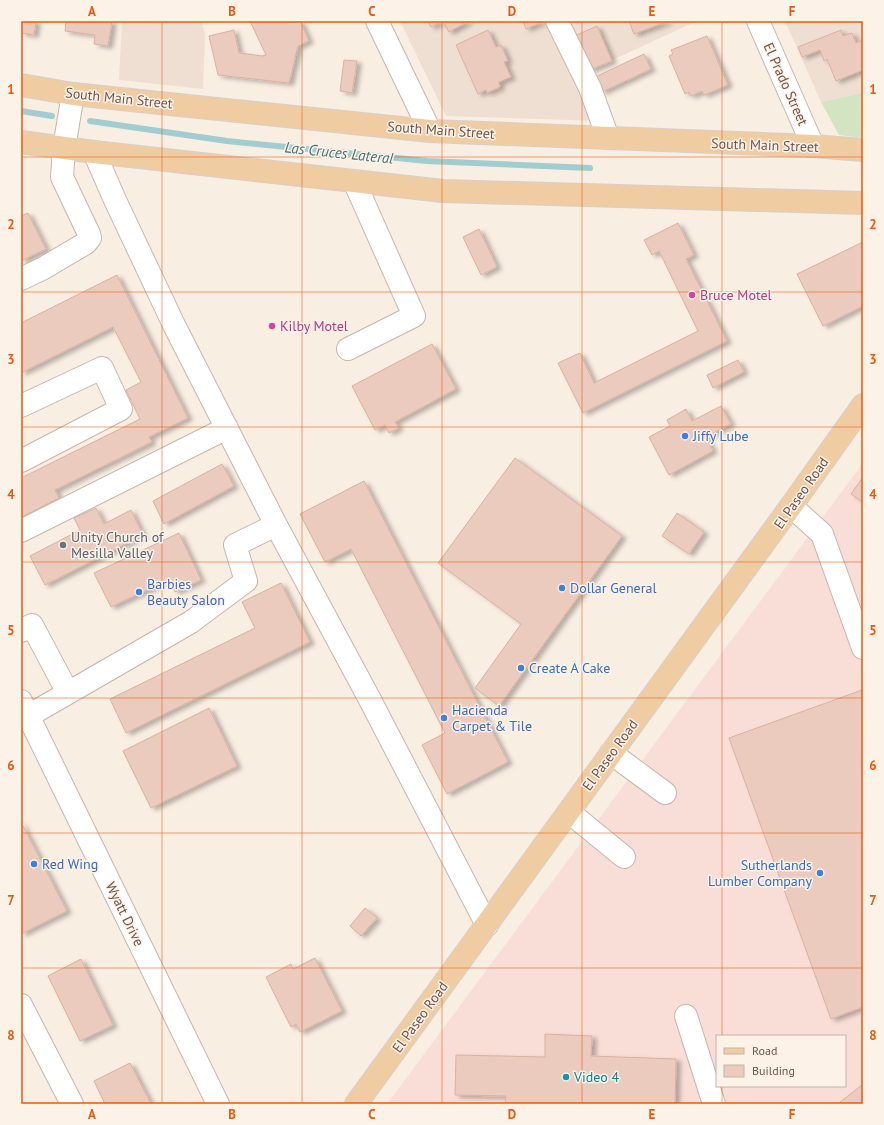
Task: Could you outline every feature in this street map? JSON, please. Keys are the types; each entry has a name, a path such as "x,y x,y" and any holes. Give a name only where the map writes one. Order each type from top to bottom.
{"main road":[{"name":"South Main Street","path":"21,86 74,94 430,132 813,146 863,150"},
{"path":"21,142 94,152 443,191 863,203"},
{"name":"El Paseo Road","path":"356,1104 863,405"}],"street":[{"path":"377,21 430,132"},
{"path":"557,21 590,88 608,138"},
{"name":"El Prado Street","path":"758,21 813,146"},
{"path":"21,279 42,269 86,243 90,238 62,177 64,148 74,94"},
{"path":"94,152 174,325 276,525 372,703 487,925"},
{"path":"348,349 414,316 354,181"},
{"path":"21,406 102,368 121,409 21,461"},
{"path":"21,531 227,428"},
{"path":"791,506 822,534 863,648"},
{"path":"25,709 68,693 191,622 246,581 235,545 276,525"},
{"path":"21,631 32,625 68,693"},
{"name":"Wyatt Drive","path":"25,709 218,1104"},
{"path":"611,753 665,793"},
{"path":"569,812 624,857"},
{"path":"21,1005 72,1104"},
{"path":"686,1016 714,1104"}],"shaded area":[{"path":"122,21 201,21 205,34 203,89 119,80"},
{"path":"400,21 697,21 580,75 599,121 446,116"},
{"path":"785,21 863,21 863,93 821,102"},
{"path":"863,463 863,1104 387,1104"}],"green space":[{"path":"863,93 863,138 839,135 821,102"}],"building":[{"path":"21,21 36,21 34,35 21,33"},
{"path":"66,21 112,21 108,46 94,44 95,35 65,31"},
{"path":"250,21 300,21 309,41 298,46 289,83 218,75 209,36 234,30 239,53 262,56 266,55"},
{"path":"428,21 442,21 431,27"},
{"path":"443,21 469,21 449,32"},
{"path":"523,21 544,21 526,29"},
{"path":"629,21 669,21 634,34"},
{"path":"597,26 612,61 590,70 575,36"},
{"path":"488,30 496,47 501,45 508,61 504,62 511,77 499,82 500,87 487,93 486,90 478,94 456,45"},
{"path":"841,30 843,36 852,33 856,43 863,40 863,70 836,81 827,59 824,61 820,50 802,57 798,47"},
{"path":"707,36 728,85 704,95 702,91 691,96 689,92 685,94 669,56 673,54 671,50"},
{"path":"644,54 651,69 602,92 595,77"},
{"path":"344,60 357,61 352,93 340,91"},
{"path":"28,213 46,249 21,261 21,216"},
{"name":"Bruce Motel","path":"678,223 694,255 686,259 727,341 583,413 558,363 580,353 594,383 698,331 659,251 652,255 644,240"},
{"path":"479,229 497,267 481,275 463,237"},
{"path":"863,242 863,306 823,326 797,274"},
{"path":"117,275 188,418 149,437 152,442 55,490 59,498 22,517 21,478 140,419 126,390 141,382 113,327 21,373 21,323"},
{"path":"432,344 456,389 395,422 399,428 389,433 385,425 375,430 352,386"},
{"path":"738,360 744,372 713,388 707,375"},
{"path":"721,406 731,424 706,437 713,451 669,475 649,437 670,426 667,420 686,409 692,421"},
{"path":"515,458 622,536 499,706 475,688 521,624 438,563"},
{"path":"222,464 234,486 164,524 153,501"},
{"path":"863,477 863,502 851,494"},
{"path":"364,481 508,762 447,794 422,745 445,733 351,549 325,562 300,514"},
{"path":"96,508 104,524 131,510 143,535 45,585 30,556 80,530 74,518"},
{"path":"677,513 704,532 689,554 662,536"},
{"path":"179,533 201,580 175,592 170,579 111,607 94,573"},
{"path":"281,583 310,642 126,733 110,699 255,628 242,602"},
{"name":"Sutherlands Lumber Company","path":"862,690 863,1007 831,1019 729,738"},
{"path":"209,708 237,766 151,808 123,751"},
{"path":"21,822 67,911 21,934"},
{"path":"365,908 377,918 361,936 350,926"},
{"path":"315,958 342,1011 300,1032 296,1024 291,1027 266,977 291,964 293,969"},
{"path":"81,959 113,1025 80,1041 48,976"},
{"name":"Video 4","path":"545,1034 592,1036 591,1056 676,1059 675,1104 505,1104 506,1096 455,1095 456,1055 545,1057"},
{"path":"130,1063 151,1104 105,1104 94,1081"},
{"path":"863,1084 863,1104 839,1103"}],"waterway":[{"name":"Las Cruces Lateral","path":"21,111 52,116"},
{"name":"Las Cruces Lateral","path":"90,121 227,141 427,161 590,168"}],"place":[{"name":"Bruce Motel","path":"692,295"},
{"name":"Kilby Motel","path":"272,326"},
{"name":"Jiffy Lube","path":"685,436"},
{"name":"Unity Church of Mesilla Valley","path":"63,545"},
{"name":"Dollar General","path":"562,588"},
{"name":"Barbies Beauty Salon","path":"139,592"},
{"name":"Create A Cake","path":"521,668"},
{"name":"Hacienda Carpet & Tile","path":"444,718"},
{"name":"Red Wing","path":"34,864"},
{"name":"Sutherlands Lumber Company","path":"820,873"},
{"name":"Video 4","path":"566,1077"}]}
